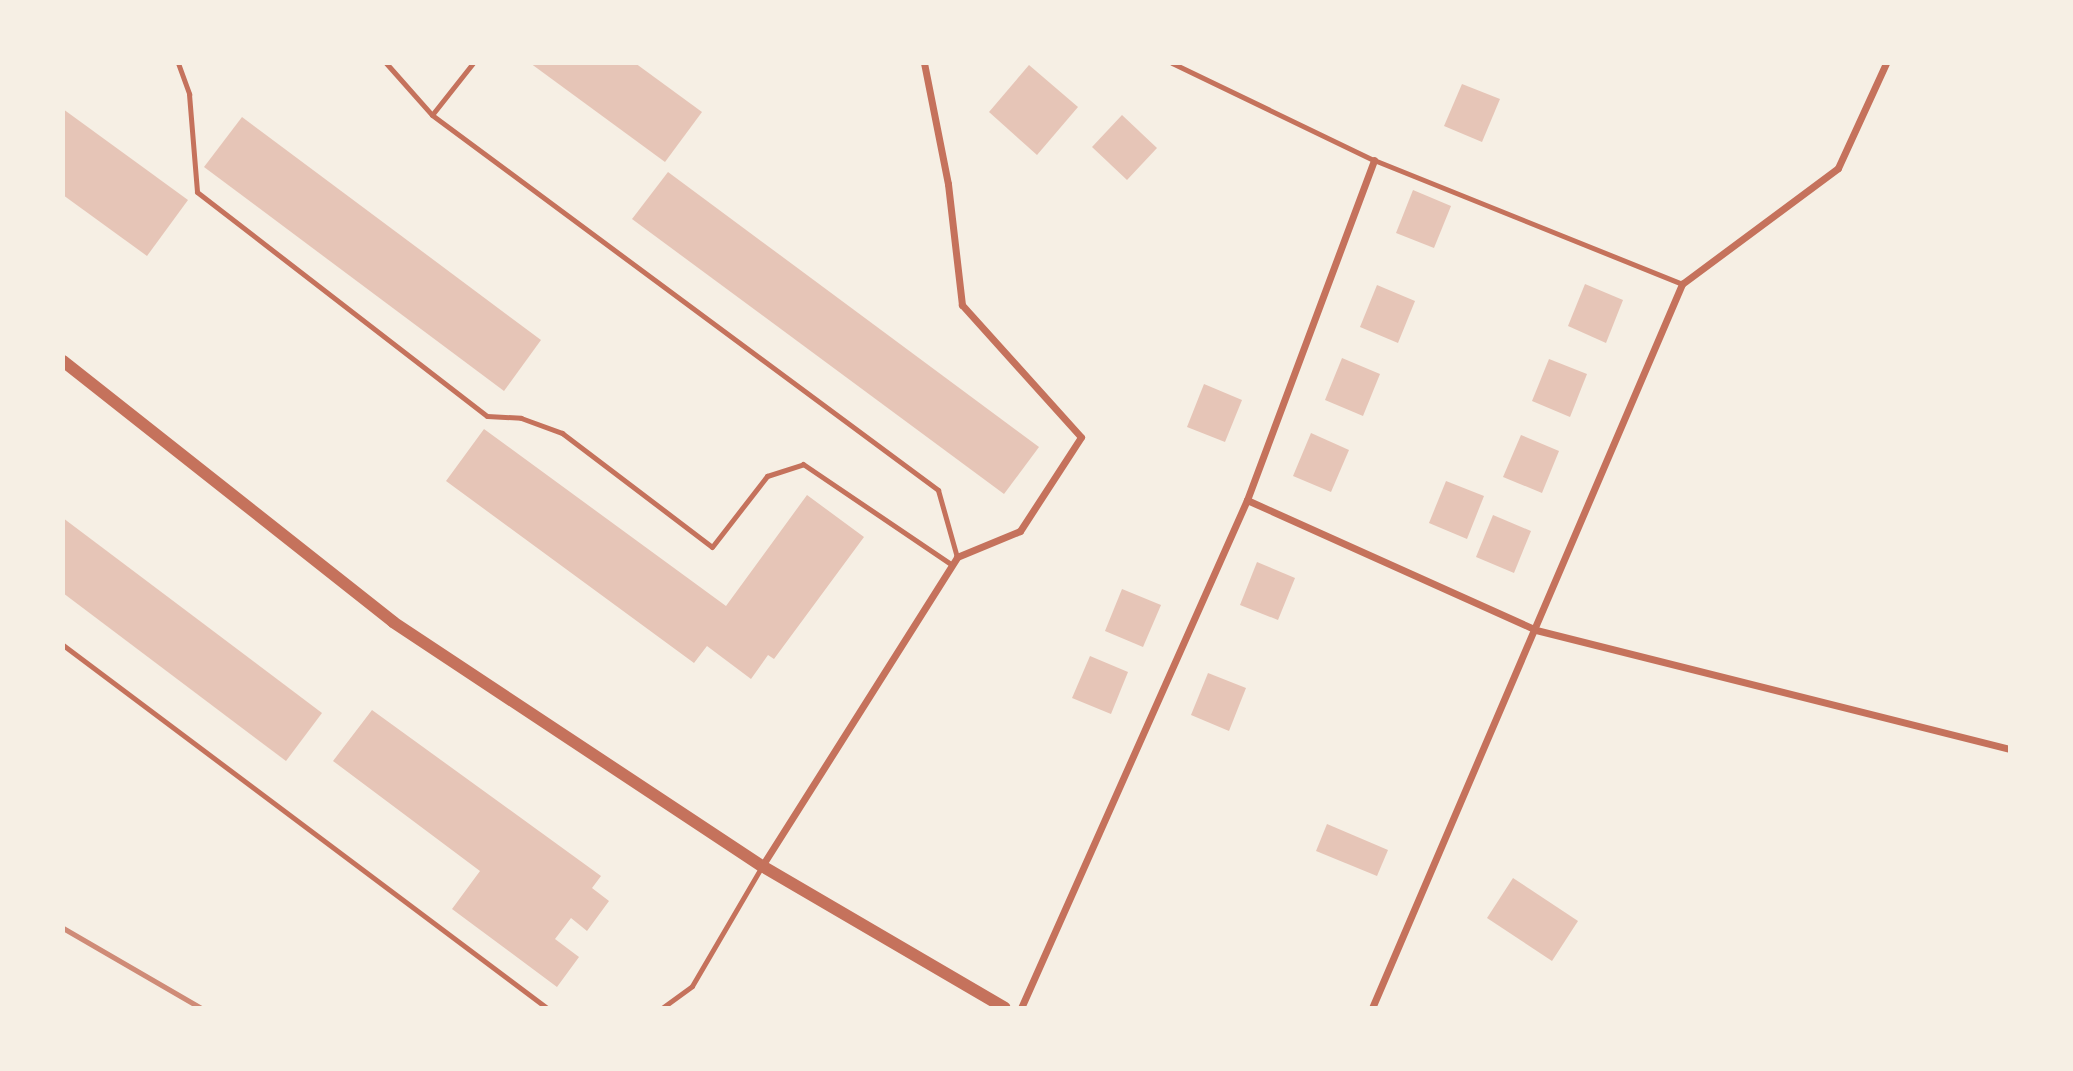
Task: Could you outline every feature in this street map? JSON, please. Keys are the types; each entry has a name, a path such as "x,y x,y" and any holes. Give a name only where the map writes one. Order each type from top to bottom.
{"street":[{"path":"762,866 957,557 1020,531 1081,437 962,305 948,184 924,63"},
{"path":"1372,1008 1682,284 1838,168 1886,63"},
{"path":"1021,1008 1247,499 1374,160"},
{"path":"63,361 393,622 762,866 1005,1008"},
{"path":"1247,499 1536,630 2010,749"}],"lane":[{"path":"177,63 189,94 198,192 487,416 521,418 562,433 712,547 766,476 803,464 952,565"},
{"path":"386,63 432,115 938,490 957,557"},
{"path":"432,115 473,63"},
{"path":"1172,63 1374,160 1682,284"},
{"path":"63,645 547,1008"},
{"path":"662,1008 692,986 762,866"}],"building":[{"path":"530,63 635,63 702,112 665,162"},
{"path":"1029,65 1078,107 1037,155 989,112"},
{"path":"1462,84 1500,99 1482,142 1444,126"},
{"path":"63,109 188,200 147,256 63,195"},
{"path":"1122,115 1157,148 1127,180 1092,147"},
{"path":"242,117 541,340 504,391 204,167"},
{"path":"668,172 1039,447 1004,494 632,219"},
{"path":"1413,190 1451,206 1434,248 1396,233"},
{"path":"1585,284 1623,300 1606,343 1568,326"},
{"path":"1377,285 1415,301 1398,343 1360,327"},
{"path":"1342,358 1380,374 1363,416 1325,400"},
{"path":"1549,359 1587,374 1570,417 1532,401"},
{"path":"1204,384 1242,400 1225,442 1187,427"},
{"path":"484,429 726,606 807,495 864,537 774,659 768,655 751,679 707,646 694,663 446,481"},
{"path":"1311,433 1349,450 1331,492 1293,476"},
{"path":"1521,435 1559,451 1542,493 1503,477"},
{"path":"1446,481 1484,496 1467,539 1429,523"},
{"path":"1493,515 1531,531 1514,573 1476,557"},
{"path":"63,518 322,713 286,761 63,593"},
{"path":"1257,562 1295,578 1278,620 1240,605"},
{"path":"1122,589 1161,605 1143,647 1105,631"},
{"path":"1090,656 1128,672 1111,714 1072,698"},
{"path":"1208,673 1246,688 1229,731 1191,715"},
{"path":"372,710 601,876 592,888 609,901 587,931 571,918 555,939 579,957 557,987 452,909 480,871 333,761"},
{"path":"1327,824 1388,850 1377,876 1316,851"},
{"path":"1513,878 1578,921 1552,961 1487,918"}],"railway":[{"path":"63,928 201,1008"}]}
